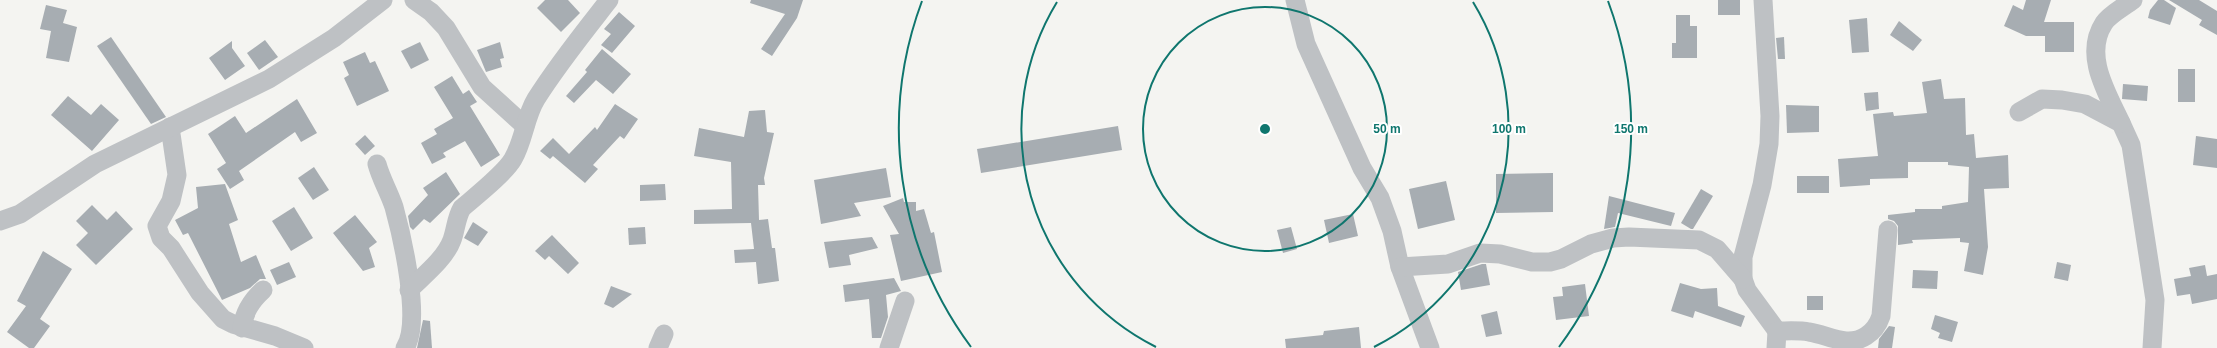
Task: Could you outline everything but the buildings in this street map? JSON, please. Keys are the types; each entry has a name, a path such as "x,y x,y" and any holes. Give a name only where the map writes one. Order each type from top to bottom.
{"street":[{"path":"0,221 20,214 95,164 280,72 334,38 383,0"},
{"path":"414,0 431,12 446,28 482,87 525,126"},
{"path":"409,290 448,249 452,240 457,216 462,208 512,160 525,126 528,113 547,82 609,0"},
{"path":"1295,0 1306,44 1362,168 1380,198 1392,231 1400,267 1430,348"},
{"path":"1763,0 1770,116 1769,144 1762,185 1743,257 1743,279 1747,290 1777,340 1809,332 1848,342 1858,341 1872,332 1877,325 1880,316 1888,230"},
{"path":"2133,0 2104,22 2098,40 2098,76 2131,146 2154,293 2152,348"},
{"path":"2020,112 2042,99 2062,100 2085,104 2121,123"},
{"path":"170,127 177,175 171,201 157,226 158,232 200,293 223,319 242,328 275,336 304,348"},
{"path":"377,164 382,181 391,198 400,232 409,290 411,332 405,348"},
{"path":"1400,267 1448,264 1480,253 1500,254 1532,262 1550,262 1561,259 1591,244 1613,238 1629,237 1699,240 1717,249 1743,279"},
{"path":"242,328 246,311 252,301 263,290"},
{"path":"889,348 905,301"}]}
